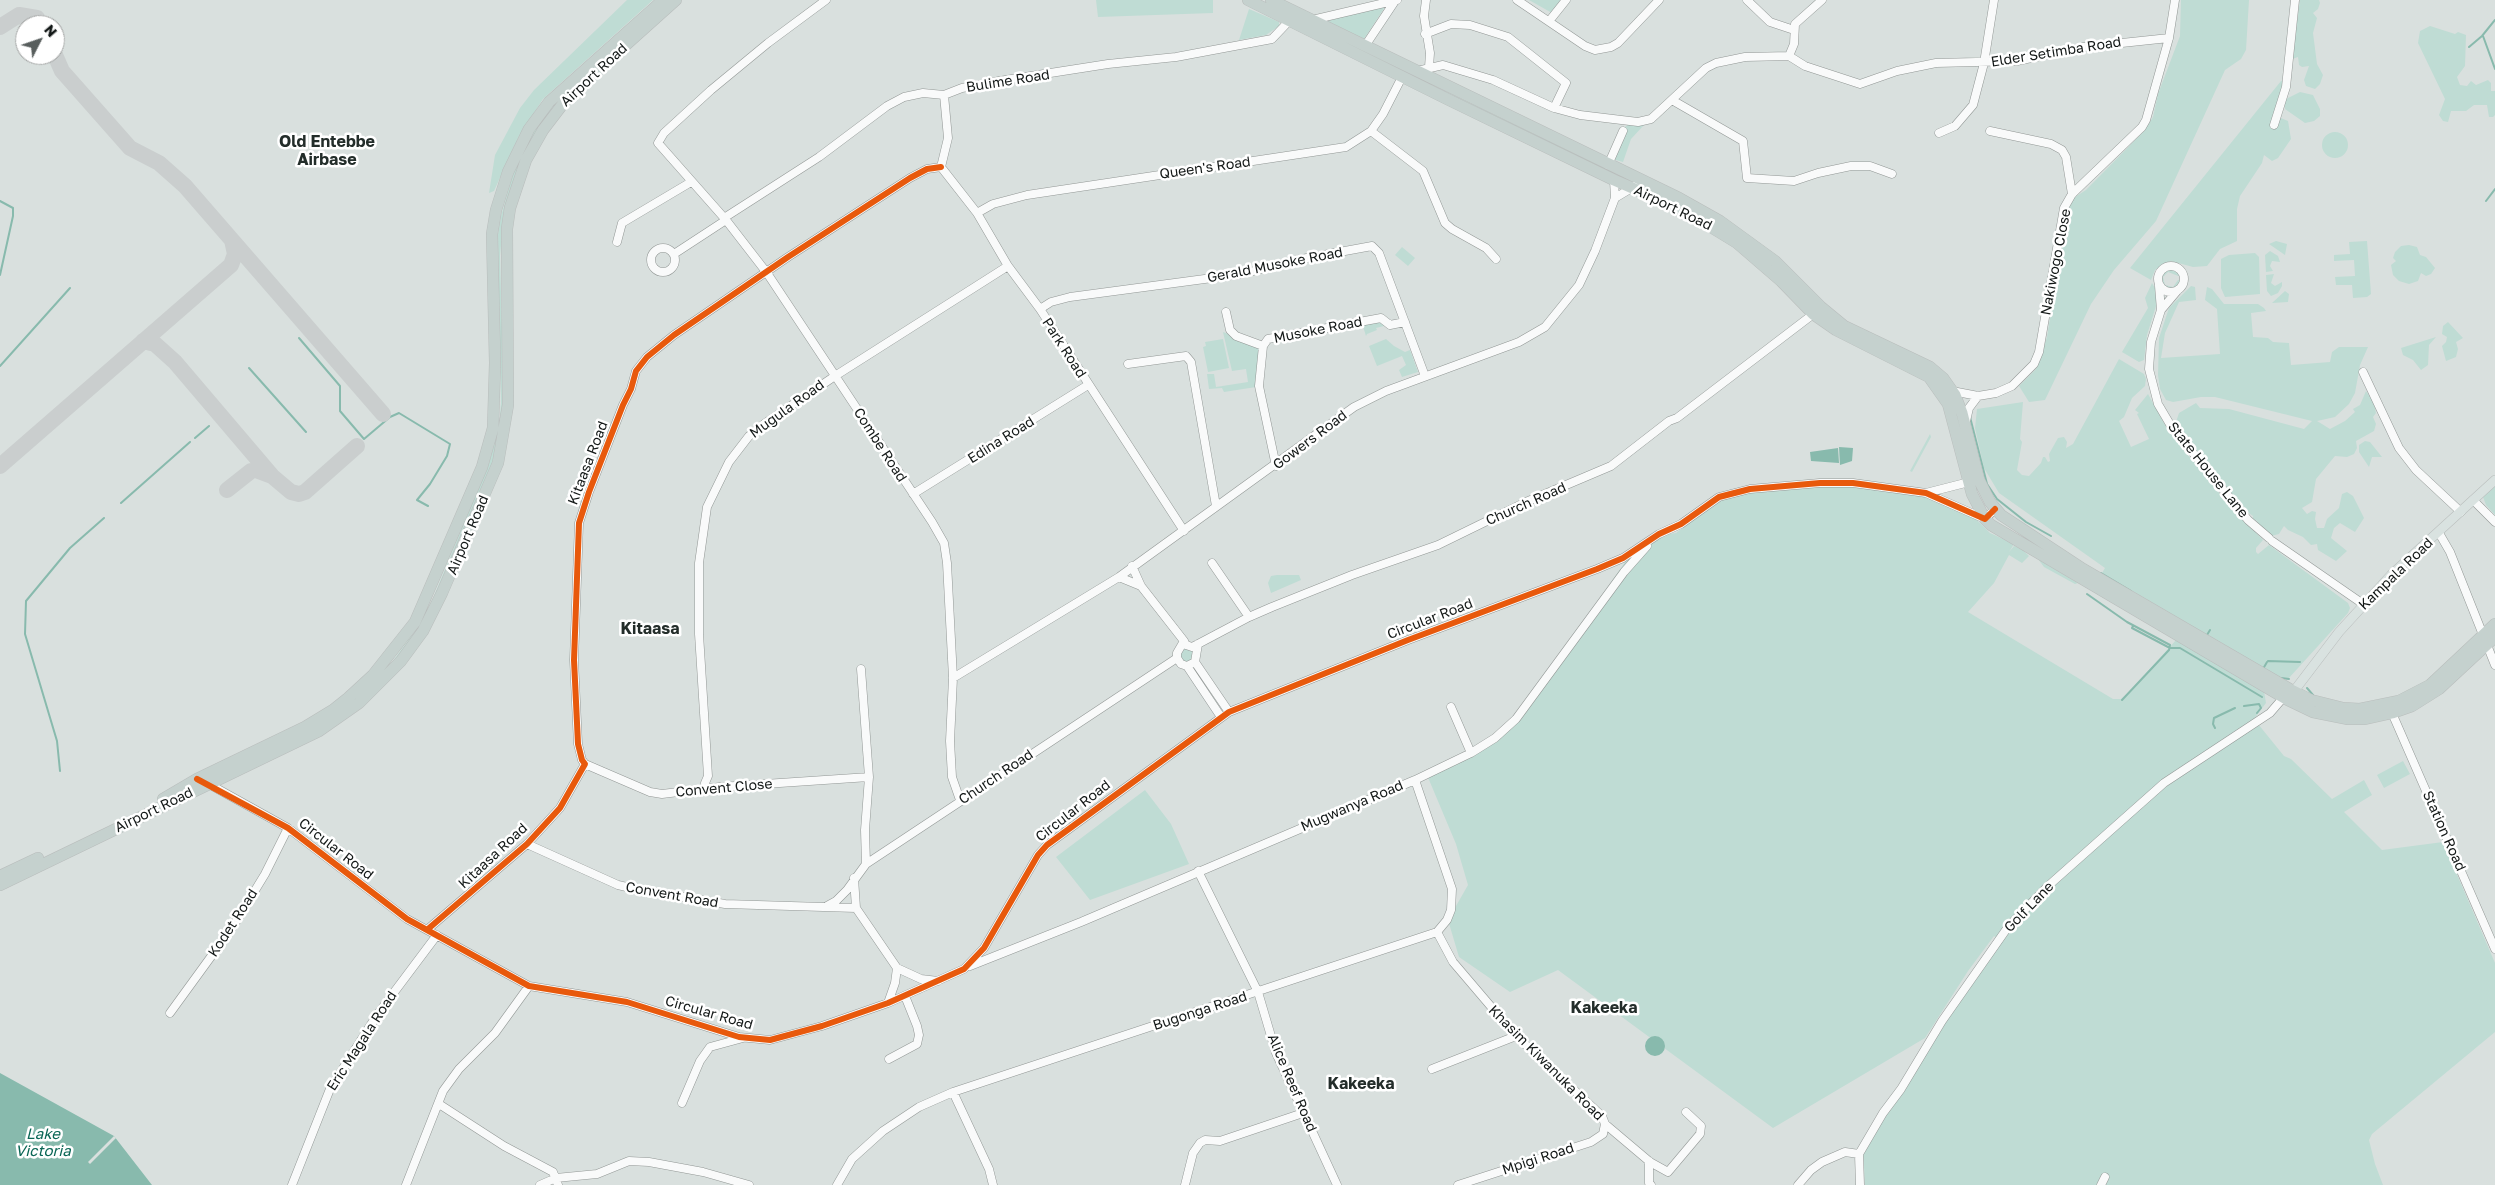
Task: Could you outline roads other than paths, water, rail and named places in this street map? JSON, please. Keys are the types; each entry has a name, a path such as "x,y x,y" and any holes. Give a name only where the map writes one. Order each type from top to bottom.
{"highway":[{"name":"Airport Road","path":"0,876 159,801 197,779 305,727 348,698 390,657 415,622 482,468 493,428 495,362 492,234 496,210 510,167 529,129 549,102 663,0"},
{"name":"Airport Road","path":"0,885 301,741 338,720 390,674 423,631 469,534 498,463 507,414 509,364 507,229 510,208 526,160 543,130 569,96 676,0"},
{"name":"Airport Road","path":"1270,0 1608,165 1636,184 1737,243 1850,339 1931,373 1952,391 1966,425 1973,481 1998,512"},
{"name":"Airport Road","path":"1250,1 1614,180 1636,184"},
{"name":"Airport Road","path":"1931,373 1948,404 1955,422 1988,522"},
{"path":"1998,512 2083,569 2313,712 2348,719 2365,719 2392,714 2412,706 2439,690 2489,639 2495,624"},
{"path":"1988,522 2288,696 2344,708 2360,709 2400,702 2430,685 2489,639"}],"main road":[{"name":"Kampala Road","path":"2288,696 2363,604 2391,575 2495,480"}],"street":[{"name":"Combe Road","path":"826,0 761,48 664,133 658,143 725,219 767,273 944,543 947,563 953,678 950,741 952,777 960,800"},
{"path":"1312,20 1396,0"},
{"path":"1365,46 1396,0"},
{"path":"1426,0 1424,9 1425,34 1430,53 1429,67"},
{"path":"1517,0 1550,20 1585,46 1595,50 1604,49 1618,43 1659,0"},
{"path":"1550,20 1566,0"},
{"path":"1747,0 1770,22 1794,30"},
{"path":"1789,56 1794,44 1795,24 1822,0"},
{"path":"1939,133 1956,126 1973,105 1984,63 1994,0"},
{"name":"Nakiwogo Close","path":"1978,396 2004,390 2024,376 2034,364 2039,352 2063,213 2072,194 2142,127 2150,112 2169,38 2176,0"},
{"path":"2274,125 2286,87 2296,0"},
{"name":"Bulime Road","path":"674,254 819,157 887,106 911,95 922,93 944,95 962,88 999,81 1176,57 1272,38 1290,20"},
{"path":"1425,34 1451,24 1470,25 1508,37 1566,83 1554,108"},
{"name":"Elder Setimba Road","path":"1416,71 1424,71 1429,67 1443,66 1482,77 1554,108 1580,115 1638,122 1647,121 1706,68 1745,57 1789,56 1805,66 1860,84 1915,66 1954,62 2017,61 2124,41 2169,38"},
{"name":"Queen's Road","path":"977,213 993,204 1027,195 1323,152 1346,147 1371,131 1384,114 1402,77"},
{"path":"941,168 948,138 944,95"},
{"path":"1672,100 1743,140 1747,178 1794,181 1818,173 1860,166 1870,166 1892,174"},
{"path":"1371,131 1423,171 1440,215 1452,230 1486,248 1496,259"},
{"path":"1608,165 1624,131"},
{"path":"1990,131 2052,144 2062,150 2066,157 2072,194"},
{"name":"Park Road","path":"941,168 977,213 1008,266 1040,309 1184,530"},
{"name":"Kitaasa Road","path":"428,929 528,844 560,808 586,764 582,760 578,744 574,660 579,523 623,404 631,389 636,371 647,358 674,336 767,273 910,178 927,169 941,168"},
{"name":"Gowers Road","path":"953,678 1119,577 1216,506 1276,466 1354,407 1371,397 1519,342 1545,327 1579,285 1616,198 1614,180"},
{"path":"617,242 622,223 691,182"},
{"path":"1616,198 1636,184"},
{"name":"Gerald Musoke Road","path":"1040,309 1051,302 1070,297 1242,274 1296,260 1372,246 1379,253 1425,376"},
{"name":"Mugula Road","path":"706,789 705,783 708,776 699,634 699,563 707,507 729,462 749,436 835,376 1008,266"},
{"path":"2175,267 2182,272 2184,278 2182,285 2161,310 2158,279 2160,272 2165,268 2175,267"},
{"path":"2159,286 2167,292 2177,291"},
{"name":"Church Road","path":"1198,644 1249,617 1352,575 1438,546 1526,502 1611,466 1817,310"},
{"name":"State House Lane","path":"2161,310 2151,342 2149,369 2158,404 2171,426 2248,520 2270,539 2363,604"},
{"path":"1226,312 1230,330 1236,336 1263,346"},
{"name":"Musoke Road","path":"1276,466 1259,386 1263,346 1268,339 1381,318 1390,325 1405,322"},
{"path":"1128,364 1186,356 1191,362 1216,506"},
{"path":"2363,372 2384,420 2399,448 2416,470 2461,512"},
{"name":"Edina Road","path":"913,494 1088,385"},
{"path":"1952,391 1978,396 1969,408 1966,425"},
{"name":"Circular Road","path":"1926,493 1973,481"},
{"name":"Circular Road","path":"197,779 288,828 407,919 529,986 627,1002 743,1038 770,1040 822,1026 888,1003 964,968 984,948 1038,855 1047,845 1221,716 1408,640 1598,569 1623,558 1659,534 1681,524 1719,497 1750,489 1820,483 1853,483 1926,493 1988,522"},
{"path":"2473,500 2495,522"},
{"path":"1988,522 1998,512"},
{"path":"2438,533 2450,552 2489,639 2495,665"},
{"name":"Mugwanya Road","path":"964,968 1414,780 1471,752 1494,738 1516,719 1624,572 1659,534"},
{"path":"1212,563 1249,617"},
{"path":"1132,566 1141,586 1186,645 1192,647 1198,644"},
{"path":"1119,577 1141,586"},
{"path":"1184,641 1177,653 1177,658 1181,664 1191,664"},
{"path":"1198,644 1191,664 1221,716"},
{"name":"Church Road","path":"826,907 836,901 866,864 1177,658"},
{"path":"1191,664 1229,712"},
{"path":"861,670 869,778 865,830 866,864"},
{"name":"Golf Lane","path":"1859,1154 1883,1113 1901,1090 1942,1021 2008,927 2048,886 2164,783 2262,719 2276,709 2288,696"},
{"path":"1451,708 1471,752"},
{"name":"Station Road","path":"2392,714 2495,949"},
{"name":"Convent Close","path":"586,764 658,794 720,787 869,778"},
{"path":"708,776 720,787"},
{"path":"1414,780 1452,889 1451,910 1447,920 1437,932"},
{"name":"Kodet Road","path":"170,1012 234,925 265,874 288,828"},
{"name":"Convent Road","path":"528,844 618,885 635,889 724,904 856,908"},
{"name":"Alice Reef Road","path":"1198,871 1258,992 1276,1053 1337,1185"},
{"path":"854,878 856,908 897,968 921,979 938,981"},
{"name":"Bugonga Road","path":"837,1185 852,1159 883,1131 919,1107 953,1092 1437,932"},
{"name":"Khasim Kiwanuka Road","path":"1437,932 1453,962 1516,1036 1602,1116 1605,1124 1603,1134 1591,1142"},
{"name":"Eric Magala Road","path":"292,1185 330,1088 377,1014 437,935"},
{"path":"888,1003 896,983 897,968"},
{"path":"406,1185 443,1091 458,1069 495,1033 529,986"},
{"path":"889,1059 916,1044 919,1035 905,996"},
{"path":"1432,1069 1516,1036"},
{"path":"682,1103 700,1061 710,1047 743,1038"},
{"path":"953,1092 989,1169 993,1185"},
{"path":"438,1104 504,1146 553,1172 557,1181"},
{"path":"1605,1124 1649,1161 1668,1172 1700,1134 1701,1126 1686,1112"},
{"path":"1185,1185 1193,1153 1204,1140 1220,1141 1303,1114"},
{"name":"Mpigi Road","path":"1458,1185 1591,1142"},
{"path":"1798,1185 1811,1170 1822,1162 1845,1152 1859,1154 1860,1185"},
{"path":"540,1185 597,1174 630,1161 649,1162 703,1172 749,1185"},
{"path":"1649,1161 1649,1183 1651,1185"},
{"path":"2101,1185 2105,1177"}],"water":[{"path":"1839,447 1853,448 1852,461 1840,465"},
{"path":"1838,448 1839,463 1811,461 1810,452"},
{"path":"1655,1036 1662,1039 1665,1046 1662,1053 1655,1056 1648,1053 1645,1046 1648,1039"},
{"name":"Lake Victoria","path":"0,1073 114,1136 152,1185 0,1185"}],"waterway":[{"path":"2469,47 2482,36 2495,20"},
{"path":"2483,36 2495,69"},
{"path":"2486,201 2495,189"},
{"path":"0,201 13,208 13,216 0,275"},
{"path":"0,366 70,288"},
{"path":"299,338 340,386 340,411 364,439 390,417 399,413 450,444 447,456 430,484 417,500 428,506"},
{"path":"249,368 306,432"},
{"path":"1970,417 1987,484 1997,499 2026,522 2051,536"},
{"path":"195,438 209,426"},
{"path":"121,503 190,442"},
{"path":"60,771 57,741 25,634 26,601 70,548 104,518"},
{"path":"2101,573 2131,591"},
{"path":"2087,594 2127,622 2170,645 2169,650 2122,700"},
{"path":"2133,626 2132,628 2168,647"},
{"path":"2207,635 2210,630"},
{"path":"2170,648 2180,648 2262,697"},
{"path":"2268,661 2300,662"},
{"path":"2263,669 2267,662"},
{"path":"2281,678 2289,679"},
{"path":"2307,688 2313,695"},
{"path":"2244,706 2259,704 2261,708 2257,713"},
{"path":"2215,728 2213,724 2214,718 2235,708"}],"district":[{"name":"Old Entebbe Airbase","path":"327,151"},
{"name":"Kitaasa","path":"650,629"},
{"name":"Kakeeka","path":"1604,1008"},
{"name":"Kakeeka","path":"1361,1084"}]}
